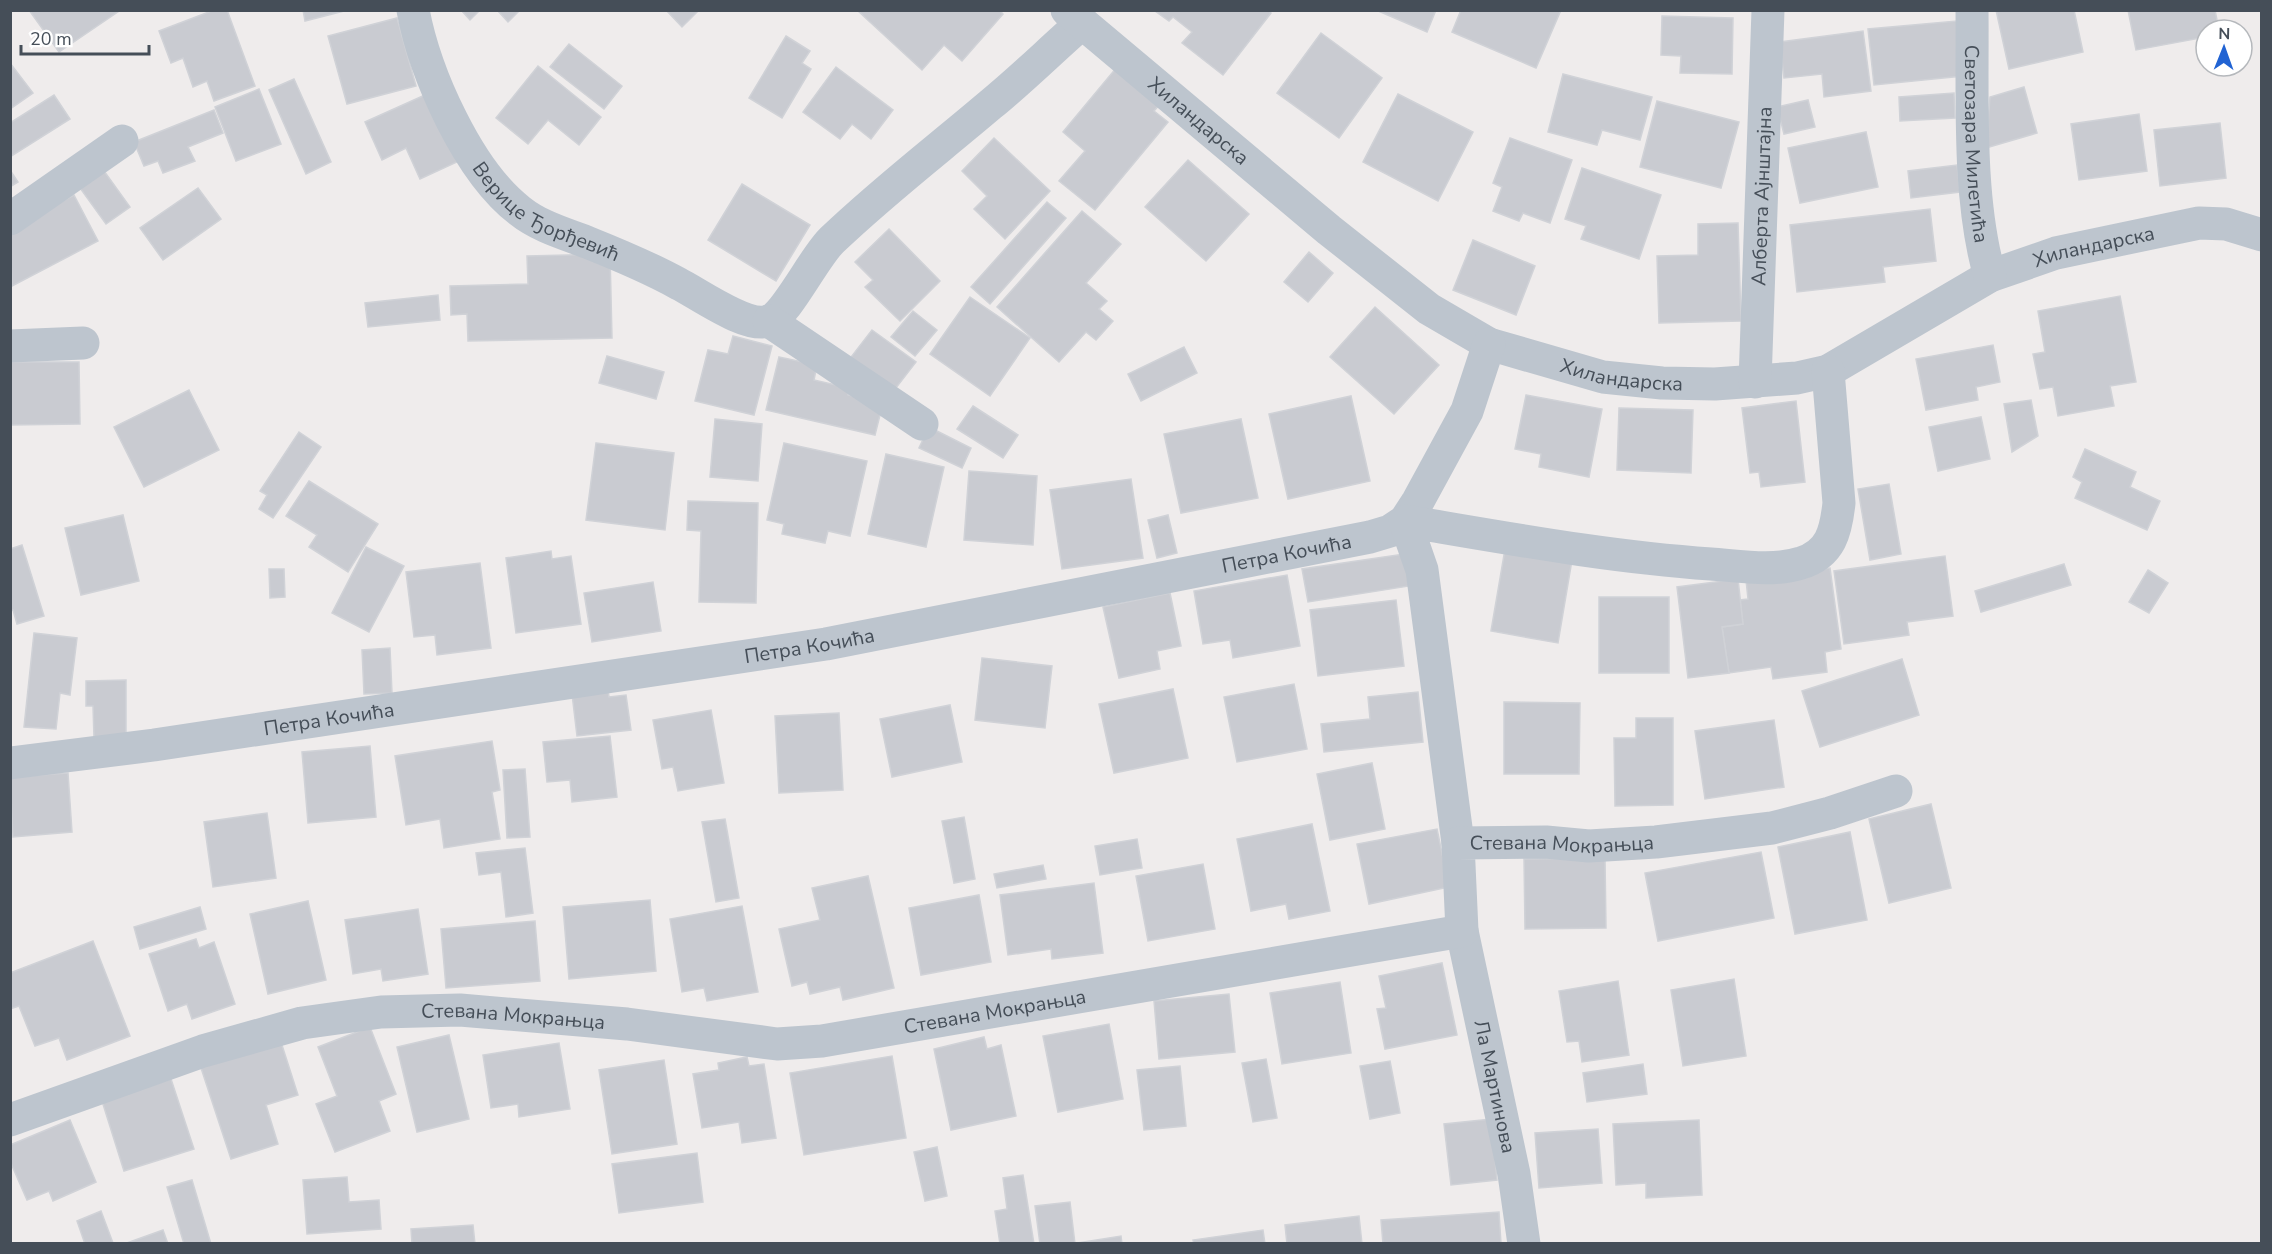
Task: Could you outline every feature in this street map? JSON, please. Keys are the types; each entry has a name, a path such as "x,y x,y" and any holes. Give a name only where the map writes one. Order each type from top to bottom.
{"street":[{"name":"Верице Ђорђевић","path":"413,10 433,81 450,117 475,158 498,189 520,212 545,226 679,283 745,318 769,321 922,424"},
{"name":"Алберта Ајнштајна","path":"1755,382 1768,10"},
{"name":"Светозара Милетића","path":"1972,10 1977,197 1981,246 1990,276"},
{"path":"769,321 781,313 819,252 861,213 992,104 1074,17"},
{"name":"Хиландарска","path":"1074,17 1329,230 1429,309 1489,344 1603,377 1662,384 1755,382 1797,378 1828,371 1990,276 2056,253 2199,223 2226,224 2262,235"},
{"path":"10,219 122,141"},
{"path":"10,346 83,343"},
{"path":"1458,843 1422,570 1405,521 1467,411 1489,344"},
{"path":"1405,521 1631,558 1760,568 1801,563 1826,549 1834,536 1837,521 1839,503 1828,371"},
{"name":"Петра Кочића","path":"10,763 154,745 826,644 1370,537 1390,531 1405,521"},
{"name":"Стевана Мокрањца","path":"10,1120 203,1051 302,1023 342,1016 424,1009 627,1024 777,1044 822,1041 1462,931 1458,843 1546,842 1589,846 1772,828 1830,813 1896,791"},
{"name":"Ла Мартинова","path":"1462,931 1514,1174 1524,1244"}],"building":[{"path":"29,10 119,10 119,11 59,52"},
{"path":"214,10 227,10 255,86 214,101 207,81 193,87 183,58 171,63 159,31"},
{"path":"303,10 348,10 305,21"},
{"path":"461,10 480,10 470,20"},
{"path":"497,10 520,10 508,22"},
{"path":"666,10 699,10 682,27"},
{"path":"857,10 999,10 1003,14 962,61 944,45 922,70"},
{"path":"1268,10 1271,13 1223,75 1182,43 1192,32 1173,17 1169,21 1155,11"},
{"path":"1376,10 1436,10 1427,32"},
{"path":"1461,10 1561,10 1536,68 1452,32"},
{"path":"1996,10 2074,10 2083,52 2009,69"},
{"path":"2128,10 2215,10 2217,18 2194,18 2194,39 2136,50"},
{"path":"1662,16 1733,18 1732,74 1680,73 1681,56 1661,55"},
{"path":"397,18 416,86 347,104 328,36"},
{"path":"1957,21 1963,76 1874,85 1868,29"},
{"path":"1863,31 1871,91 1824,97 1822,74 1784,78 1780,42"},
{"path":"1321,33 1382,78 1339,138 1277,93"},
{"path":"786,36 810,51 802,63 811,69 782,118 749,98"},
{"path":"569,44 622,86 604,109 550,67"},
{"path":"10,63 33,93 10,109"},
{"path":"538,66 601,117 579,145 548,120 528,144 496,118"},
{"path":"836,67 893,110 871,139 852,124 840,139 803,112"},
{"path":"1117,67 1160,104 1154,111 1168,122 1095,210 1059,181 1085,151 1063,132"},
{"path":"1563,74 1652,97 1640,140 1602,130 1597,145 1548,132"},
{"path":"294,79 331,162 306,174 269,90"},
{"path":"2024,87 2037,133 1986,148 1990,97"},
{"path":"259,89 281,144 236,161 215,107"},
{"path":"1954,93 1955,118 1900,121 1899,97"},
{"path":"427,94 457,162 420,179 406,148 382,160 365,122"},
{"path":"1398,94 1473,132 1438,201 1363,162"},
{"path":"54,95 70,119 10,157 10,123"},
{"path":"1808,100 1815,127 1784,134 1777,107"},
{"path":"1657,101 1739,122 1721,188 1640,167"},
{"path":"214,110 223,133 188,147 195,161 163,173 158,161 144,166 134,142"},
{"path":"2139,114 2147,171 2079,180 2071,124"},
{"path":"2220,123 2226,178 2160,186 2154,130"},
{"path":"1866,132 1878,187 1800,203 1788,148"},
{"path":"994,138 1050,191 1005,239 974,209 987,196 962,171"},
{"path":"1510,138 1572,160 1550,223 1523,213 1519,221 1493,211 1502,187 1493,183"},
{"path":"1188,160 1249,214 1206,261 1145,207"},
{"path":"1957,165 1960,192 1911,198 1908,171"},
{"path":"1582,168 1661,195 1639,259 1581,239 1586,226 1565,219"},
{"path":"10,170 18,182 10,187"},
{"path":"104,171 130,207 106,224 80,188"},
{"path":"742,184 810,225 776,281 708,240"},
{"path":"198,188 221,219 163,260 140,228"},
{"path":"74,195 98,241 12,286 10,228"},
{"path":"1047,202 1066,218 990,304 971,287"},
{"path":"1930,209 1936,261 1883,267 1885,282 1797,292 1790,225"},
{"path":"1082,211 1121,244 1086,283 1107,301 1099,309 1113,321 1096,340 1086,332 1059,362 997,307"},
{"path":"1738,223 1741,321 1659,323 1657,256 1698,255 1698,224"},
{"path":"889,229 940,281 900,321 865,287 873,280 855,262"},
{"path":"1473,240 1535,266 1516,315 1453,290"},
{"path":"1309,252 1333,273 1308,302 1284,282"},
{"path":"610,254 612,338 468,341 467,314 451,315 450,286 528,284 527,256"},
{"path":"438,295 440,320 368,327 365,303"},
{"path":"2120,296 2136,382 2110,386 2114,406 2058,416 2053,387 2040,389 2033,354 2045,352 2038,311"},
{"path":"970,297 1030,338 990,396 930,354"},
{"path":"1375,307 1439,365 1394,414 1330,357"},
{"path":"913,311 937,330 915,356 891,337"},
{"path":"872,330 916,362 892,393 848,361"},
{"path":"733,336 772,346 754,415 695,401 708,350 728,354"},
{"path":"1993,345 2000,382 1976,387 1978,400 1926,410 1916,359"},
{"path":"1184,347 1197,373 1141,401 1128,374"},
{"path":"607,356 664,372 656,399 599,383"},
{"path":"779,357 817,365 814,380 849,388 848,395 883,403 875,435 766,410"},
{"path":"10,362 79,362 80,424 10,425"},
{"path":"189,390 219,450 144,487 114,427"},
{"path":"1526,395 1602,409 1589,477 1539,467 1541,454 1515,449"},
{"path":"1351,396 1370,481 1288,499 1269,414"},
{"path":"2031,400 2038,436 2012,452 2004,404"},
{"path":"1796,401 1805,482 1761,487 1759,472 1750,473 1742,408"},
{"path":"973,406 1018,435 1003,458 957,429"},
{"path":"1619,408 1693,410 1691,473 1617,470"},
{"path":"1981,417 1990,459 1938,471 1929,427"},
{"path":"715,419 762,424 758,481 710,477"},
{"path":"1241,419 1258,498 1181,513 1164,434"},
{"path":"929,427 971,448 962,468 919,448"},
{"path":"299,432 321,447 273,518 259,509 267,495 260,491"},
{"path":"596,443 674,453 665,530 586,520"},
{"path":"784,443 867,461 850,536 828,531 825,543 782,534 784,524 767,520"},
{"path":"2085,449 2136,472 2130,487 2160,501 2147,530 2075,498 2082,482 2073,477"},
{"path":"886,454 944,467 926,547 868,534"},
{"path":"969,471 1037,476 1033,545 964,540"},
{"path":"1131,479 1143,558 1062,569 1050,490"},
{"path":"309,481 378,524 348,572 309,547 317,535 286,516"},
{"path":"1889,484 1901,554 1870,560 1858,489"},
{"path":"688,501 758,503 756,603 699,602 701,531 687,530"},
{"path":"123,515 139,581 81,595 65,528"},
{"path":"1168,515 1177,553 1157,558 1148,520"},
{"path":"22,545 44,616 17,624 13,610 10,611 10,549"},
{"path":"366,547 404,566 369,632 332,613"},
{"path":"1505,549 1572,560 1558,643 1491,631"},
{"path":"551,551 552,559 571,556 581,624 516,633 506,558"},
{"path":"1404,554 1409,586 1308,602 1302,569"},
{"path":"1945,556 1953,616 1907,622 1909,635 1844,644 1834,571"},
{"path":"480,563 491,648 437,655 435,635 414,637 406,572"},
{"path":"2064,564 2071,585 1981,612 1975,591"},
{"path":"1830,568 1841,649 1825,652 1827,672 1773,679 1771,667 1729,673 1722,627 1743,624 1740,600 1748,599 1746,580"},
{"path":"269,569 284,569 285,597 270,598"},
{"path":"2148,570 2168,583 2149,613 2129,602"},
{"path":"1287,575 1300,646 1233,658 1230,640 1203,644 1194,591"},
{"path":"1738,579 1743,624 1722,627 1729,673 1688,678 1677,587"},
{"path":"653,582 661,631 592,642 584,593"},
{"path":"1170,593 1181,646 1157,651 1160,669 1119,678 1103,607"},
{"path":"1599,597 1669,597 1669,673 1599,673"},
{"path":"1396,600 1404,666 1318,676 1310,610"},
{"path":"34,633 77,638 70,695 60,693 56,729 24,727"},
{"path":"390,648 392,693 364,694 362,650"},
{"path":"982,658 1052,666 1045,728 975,720"},
{"path":"1902,659 1919,715 1820,747 1802,691"},
{"path":"126,680 126,738 94,738 93,706 86,706 86,681"},
{"path":"1294,684 1307,749 1237,762 1224,697"},
{"path":"1173,689 1188,758 1114,773 1099,704"},
{"path":"608,690 609,697 626,695 631,730 577,736 572,694"},
{"path":"1418,692 1423,742 1324,752 1321,724 1370,719 1368,697"},
{"path":"1504,702 1580,703 1579,774 1504,774"},
{"path":"950,705 962,762 892,777 880,719"},
{"path":"711,710 724,783 678,791 673,767 662,769 653,720"},
{"path":"839,713 843,790 779,793 775,716"},
{"path":"1636,718 1673,718 1673,805 1615,806 1614,738 1636,738"},
{"path":"1774,720 1784,787 1705,799 1695,731"},
{"path":"610,736 617,797 572,802 570,780 547,782 543,742"},
{"path":"492,741 500,790 492,792 500,839 444,848 440,819 406,825 395,756"},
{"path":"370,746 376,817 308,823 302,752"},
{"path":"1372,763 1385,829 1330,840 1317,774"},
{"path":"525,769 530,837 507,838 503,770"},
{"path":"68,773 72,832 13,837 10,777"},
{"path":"1931,804 1951,888 1889,903 1869,819"},
{"path":"267,813 276,878 213,887 204,822"},
{"path":"964,817 975,879 954,883 942,821"},
{"path":"725,819 739,898 716,902 702,822"},
{"path":"1312,824 1330,911 1289,919 1286,904 1251,911 1237,839"},
{"path":"1437,829 1449,887 1369,904 1357,844"},
{"path":"1850,832 1867,920 1795,934 1778,847"},
{"path":"1137,839 1142,868 1100,875 1095,846"},
{"path":"525,848 533,913 506,917 501,872 479,875 476,853"},
{"path":"1761,852 1774,918 1658,941 1645,873"},
{"path":"1605,858 1606,928 1525,929 1524,859"},
{"path":"1203,864 1215,929 1148,941 1136,876"},
{"path":"1043,865 1046,879 997,888 994,874"},
{"path":"868,876 894,988 843,1000 840,987 810,994 807,982 792,986 779,929 820,920 812,888"},
{"path":"1094,883 1103,953 1052,959 1051,949 1008,955 1000,895"},
{"path":"979,895 991,962 921,975 909,908"},
{"path":"650,900 656,971 569,979 563,907"},
{"path":"308,901 326,980 268,994 250,914"},
{"path":"742,906 758,992 707,1001 704,988 682,992 670,919"},
{"path":"200,907 206,929 140,949 134,927"},
{"path":"418,909 428,974 383,981 381,969 353,974 345,920"},
{"path":"535,921 540,981 446,988 441,929"},
{"path":"196,939 199,948 214,942 235,1004 192,1019 187,1004 168,1011 149,954"},
{"path":"93,941 130,1036 67,1060 59,1038 35,1046 19,1006 10,1009 10,973"},
{"path":"1442,963 1457,1035 1385,1049 1377,1009 1386,1008 1379,976"},
{"path":"1734,979 1746,1056 1683,1066 1671,990"},
{"path":"1618,981 1629,1055 1582,1062 1579,1041 1567,1042 1559,991"},
{"path":"1340,982 1351,1053 1282,1064 1270,993"},
{"path":"1229,994 1235,1052 1159,1059 1154,1001"},
{"path":"1109,1024 1123,1099 1058,1112 1043,1036"},
{"path":"370,1027 396,1094 379,1101 390,1131 335,1152 316,1104 337,1096 318,1047"},
{"path":"449,1035 469,1119 417,1132 397,1047"},
{"path":"984,1037 987,1049 1001,1045 1016,1116 951,1130 934,1049"},
{"path":"281,1042 298,1095 266,1105 278,1144 231,1159 201,1068"},
{"path":"559,1043 570,1109 519,1117 518,1104 491,1108 483,1055"},
{"path":"892,1056 906,1138 804,1155 790,1073"},
{"path":"747,1057 749,1066 764,1064 776,1138 742,1143 739,1122 702,1128 693,1074 719,1070 718,1063"},
{"path":"1266,1059 1277,1118 1253,1122 1242,1063"},
{"path":"664,1060 677,1144 612,1154 599,1070"},
{"path":"1390,1061 1400,1113 1370,1119 1360,1066"},
{"path":"1643,1064 1647,1094 1587,1102 1583,1073"},
{"path":"1180,1066 1186,1126 1144,1130 1137,1070"},
{"path":"171,1079 194,1149 124,1171 102,1101"},
{"path":"1491,1119 1497,1180 1451,1185 1444,1124"},
{"path":"70,1120 96,1182 53,1201 49,1191 27,1200 10,1161 10,1145"},
{"path":"1699,1120 1702,1195 1646,1198 1646,1183 1616,1185 1613,1124"},
{"path":"1598,1129 1602,1183 1539,1188 1535,1133"},
{"path":"937,1147 947,1196 925,1201 914,1152"},
{"path":"697,1153 703,1202 619,1213 612,1164"},
{"path":"1023,1175 1034,1244 1000,1244 995,1211 1007,1209 1003,1178"},
{"path":"347,1177 349,1202 379,1200 381,1229 307,1234 303,1180"},
{"path":"192,1180 211,1244 184,1244 167,1187"},
{"path":"1070,1202 1075,1244 1040,1244 1035,1206"},
{"path":"101,1211 113,1243 85,1244 77,1221"},
{"path":"1499,1212 1501,1244 1383,1244 1381,1220"},
{"path":"1359,1216 1362,1244 1287,1244 1285,1225"},
{"path":"473,1225 475,1244 412,1244 411,1229"},
{"path":"163,1230 168,1244 124,1244"},
{"path":"1263,1230 1265,1244 1194,1244 1193,1240"},
{"path":"1121,1236 1122,1244 1078,1244 1078,1243"}]}
